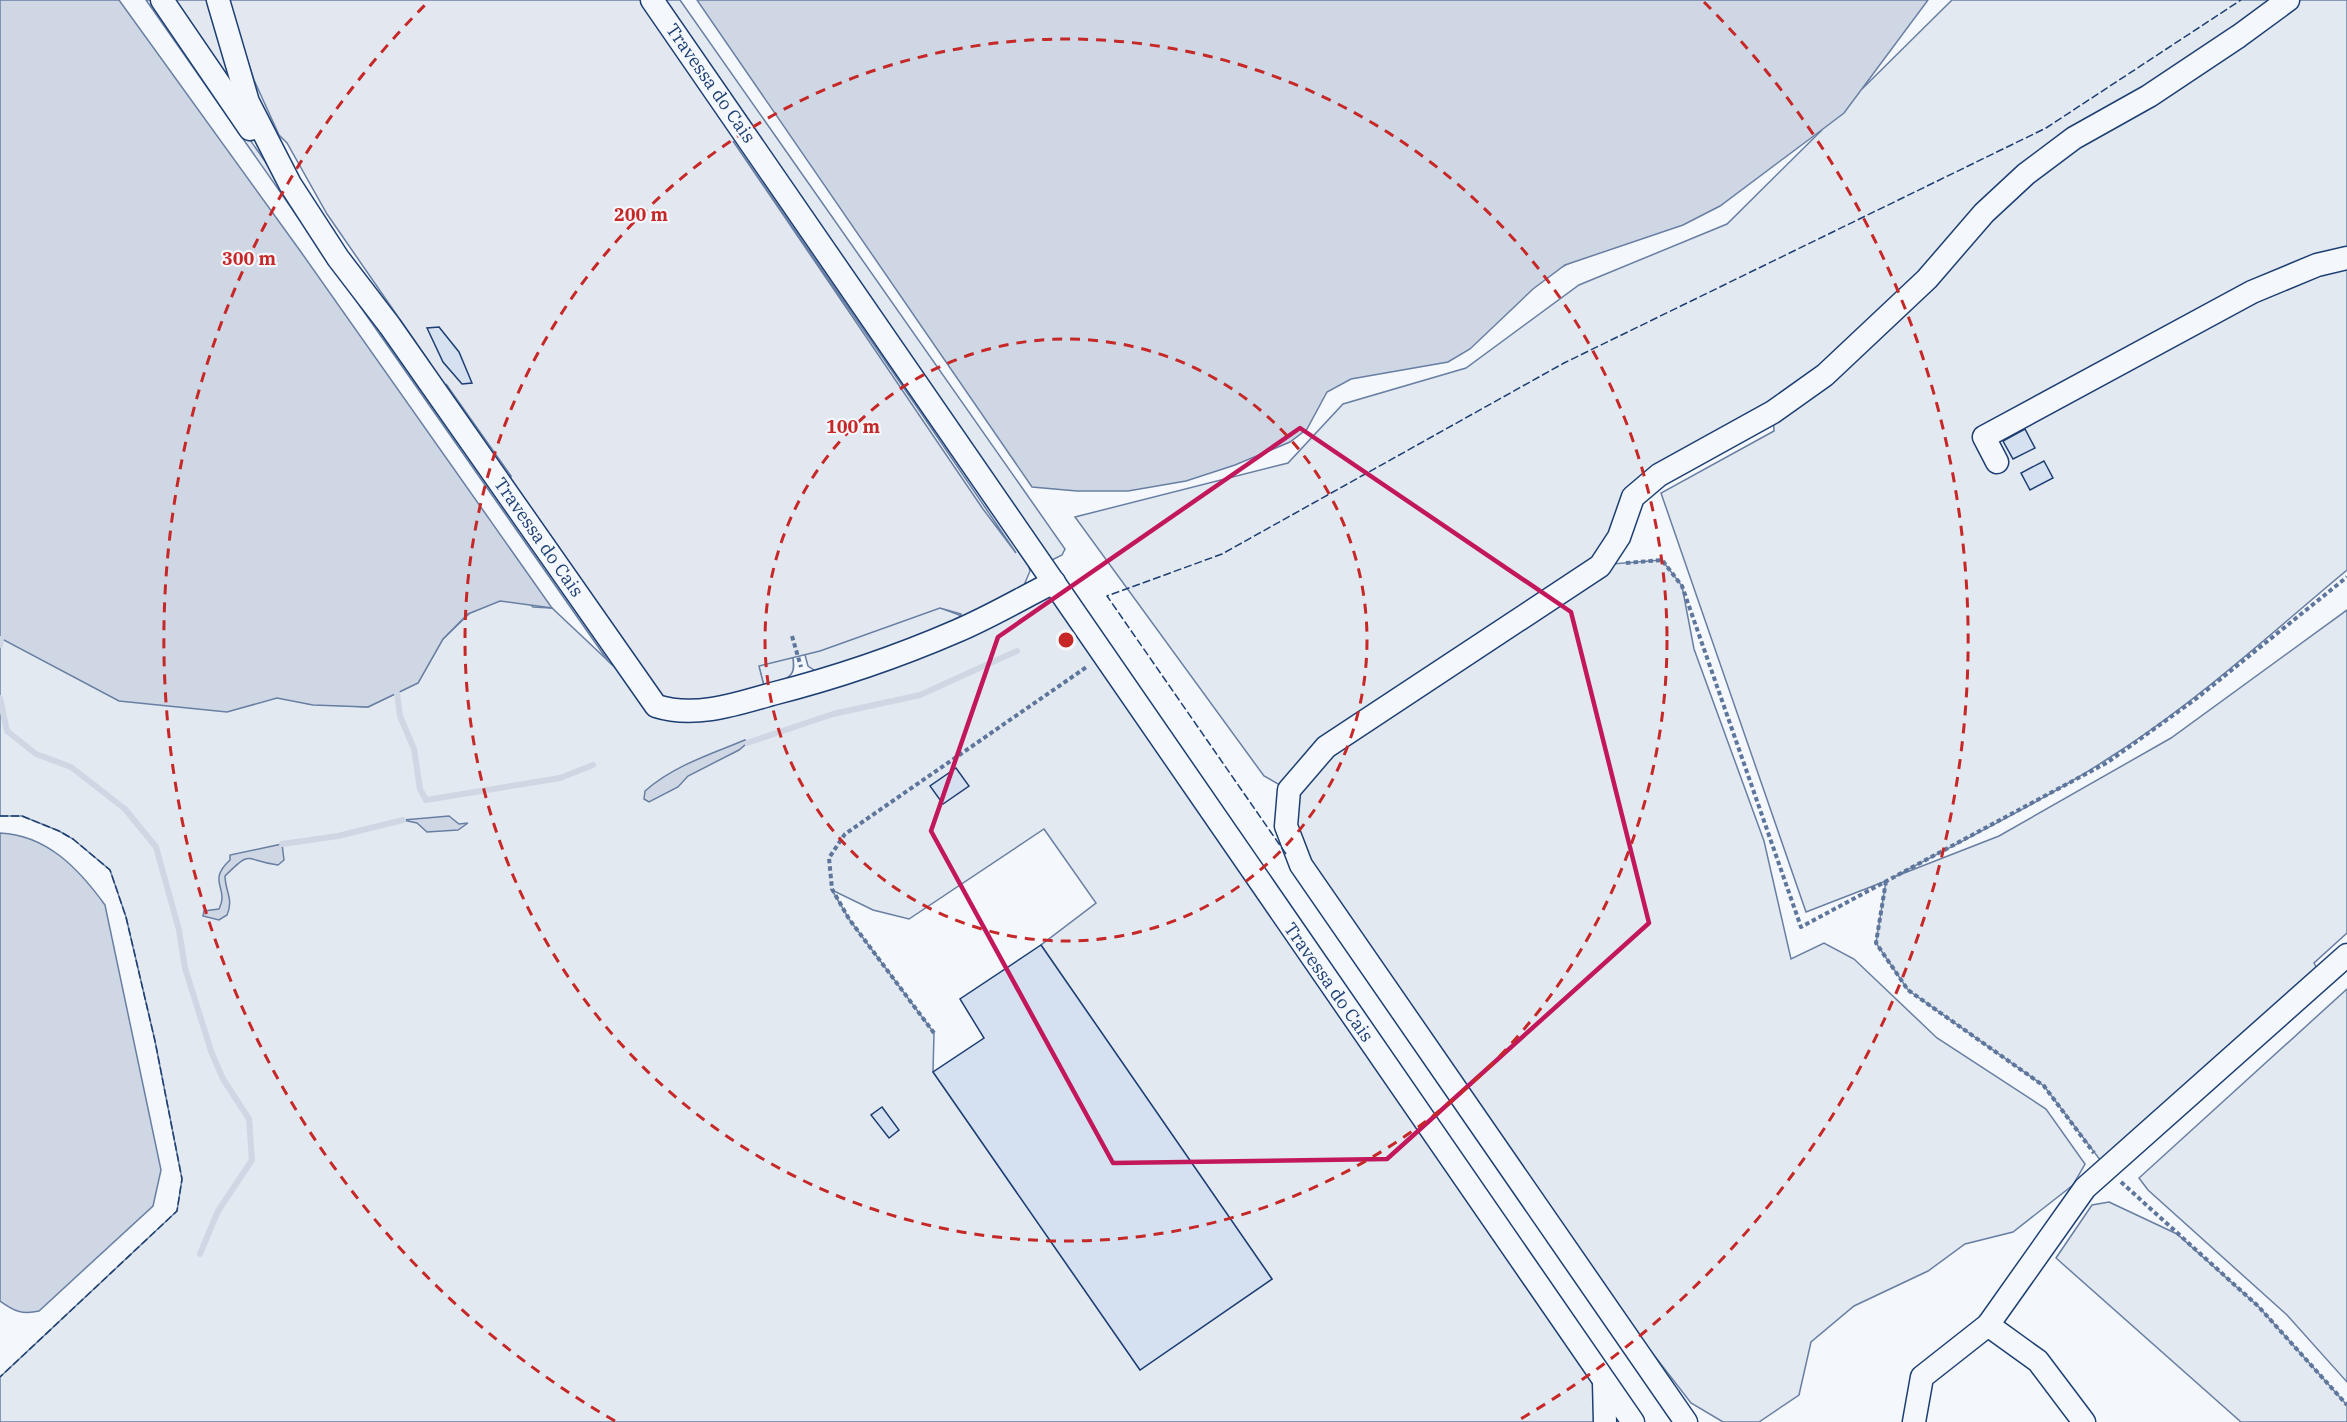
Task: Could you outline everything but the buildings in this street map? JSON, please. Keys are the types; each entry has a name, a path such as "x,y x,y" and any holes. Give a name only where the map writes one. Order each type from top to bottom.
{"street":[{"path":"162,0 290,184"},
{"name":"Travessa do Cais","path":"218,0 248,102 290,184 338,258 404,346 656,706 676,712 699,711 806,685 891,657 958,630 1054,582"},
{"path":"1686,1422 1301,865 1286,826 1289,790 1326,747 1599,566 1619,537 1633,497 1659,475 1773,412 1825,375 1927,279 1984,213 2026,174 2074,138 2159,89 2239,36 2288,0"},
{"name":"Travessa do Cais","path":"653,1 1633,1422"},
{"path":"1997,462 1984,437 2252,292 2317,265 2347,258"},
{"path":"1914,1422 1922,1377 1988,1325 2085,1188 2347,955"},
{"path":"1988,1325 2038,1360 2084,1422"},
{"path":"1604,1382 1605,1422"}],"path":[{"path":"1599,566 1662,560 1682,586 1801,927 2108,762 2197,698 2347,577"},
{"path":"792,636 806,685"},
{"path":"934,1034 849,919 832,889 829,858 845,834 1104,655"},
{"path":"1886,881 1876,943 1908,990 2044,1086 2107,1169 2258,1306 2347,1405"}],"highlighted area":[{"path":"1300,428 1571,612 1649,923 1387,1159 1113,1163 931,831 998,637"}],"shaded area":[{"path":"0,0 533,607 552,608 656,706 806,685 1054,582 1604,1382 1605,1422 0,1422 0,1377 177,1211 182,1179 155,1041 126,917 110,870 73,839 59,831 22,816 0,816","holes":["471,612 443,639 418,683 368,707 309,704","1044,829 1096,903 1041,945 1272,1279 1140,1370 933,1072 934,1033 849,919 832,890 873,910 909,919"]},
{"path":"0,0 119,0 301,252 552,608 500,601 468,614 443,639 418,683 368,707 313,705 277,698 227,712 119,701 0,638"},
{"path":"146,0 152,0 627,678 608,661"},
{"path":"174,0 208,0 239,93"},
{"path":"228,0 640,0 1028,563 1030,571 1022,590 959,619 961,614 940,608 820,651 759,666 764,686 688,705 669,702 658,692 510,481 511,476 446,384 451,396 429,367 430,363 327,214 287,143 279,135 254,80","holes":["733,141 1016,553 983,509"]},
{"path":"663,0 680,0 1065,549 1062,555 1052,560"},
{"path":"697,0 1928,0 1844,113 1720,206 1683,225 1565,265 1533,289 1470,349 1448,362 1351,379 1327,392 1307,429 1290,442 1235,465 1186,481 1128,491 1077,491 1032,487"},
{"path":"1952,0 2347,0 2347,570 2232,667 2143,735 2059,789 1894,877 1999,836 2171,738 2347,610 2347,933 2314,963 2322,977 2107,1169 2044,1086 1908,990 1876,943 1886,881 1806,912 1661,493 1774,431 1773,412 1659,475 1600,565 1662,560 1682,586 1694,649 1764,841 1791,959 1824,943 1854,959 1937,1038 2046,1109 2085,1164 2073,1185 2013,1232 1965,1244 1928,1271 1854,1306 1811,1342 1799,1395 1759,1422 1723,1422 1691,1403 1530,1195 1301,865 1289,790 1264,776 1075,517 1288,463 1343,404 1466,368 1579,285 1727,224 1822,130 1326,391 1185,480 1921,4 1862,89"},
{"path":"930,604 962,616 885,651 817,672 808,666 802,644"},
{"path":"791,648 794,665 791,675 764,686 756,657"},
{"path":"745,740 747,743 739,750 688,776 678,787 649,802 644,799 645,791 668,774"},
{"path":"449,816 459,824 468,823 458,830 427,832 417,823 403,820"},
{"path":"0,833 17,835 47,847 73,867 105,905 161,1170 153,1206 39,1311 28,1313 14,1310 0,1301"},
{"path":"282,844 284,860 278,865 249,858 240,862 225,876 229,900 227,915 219,920 203,916 204,911 219,909 222,902 220,874 230,860 230,855"},
{"path":"2347,989 2347,1382 2287,1315 2148,1190 2139,1178"},
{"path":"2109,1202 2177,1234 2258,1306 2347,1405 2347,1422 2241,1422 2056,1258 2092,1205"}],"waterway":[{"path":"0,645 1,639"},
{"path":"747,743 833,714 920,695 1017,651"},
{"path":"397,693 400,716 414,749 420,789 426,800 560,778 593,765"},
{"path":"0,698 7,731 36,754 71,767 125,809 156,847 179,930 185,968 211,1051 223,1079 249,1119 252,1160 218,1211 200,1254"},
{"path":"282,844 338,836 403,820"}],"fence":[{"path":"1286,854 1107,596 1222,554 1564,363 2046,128 2241,0"},
{"path":"0,816 22,816 59,831 73,839 110,870 126,917 155,1041 182,1179 177,1211 0,1377"}]}
